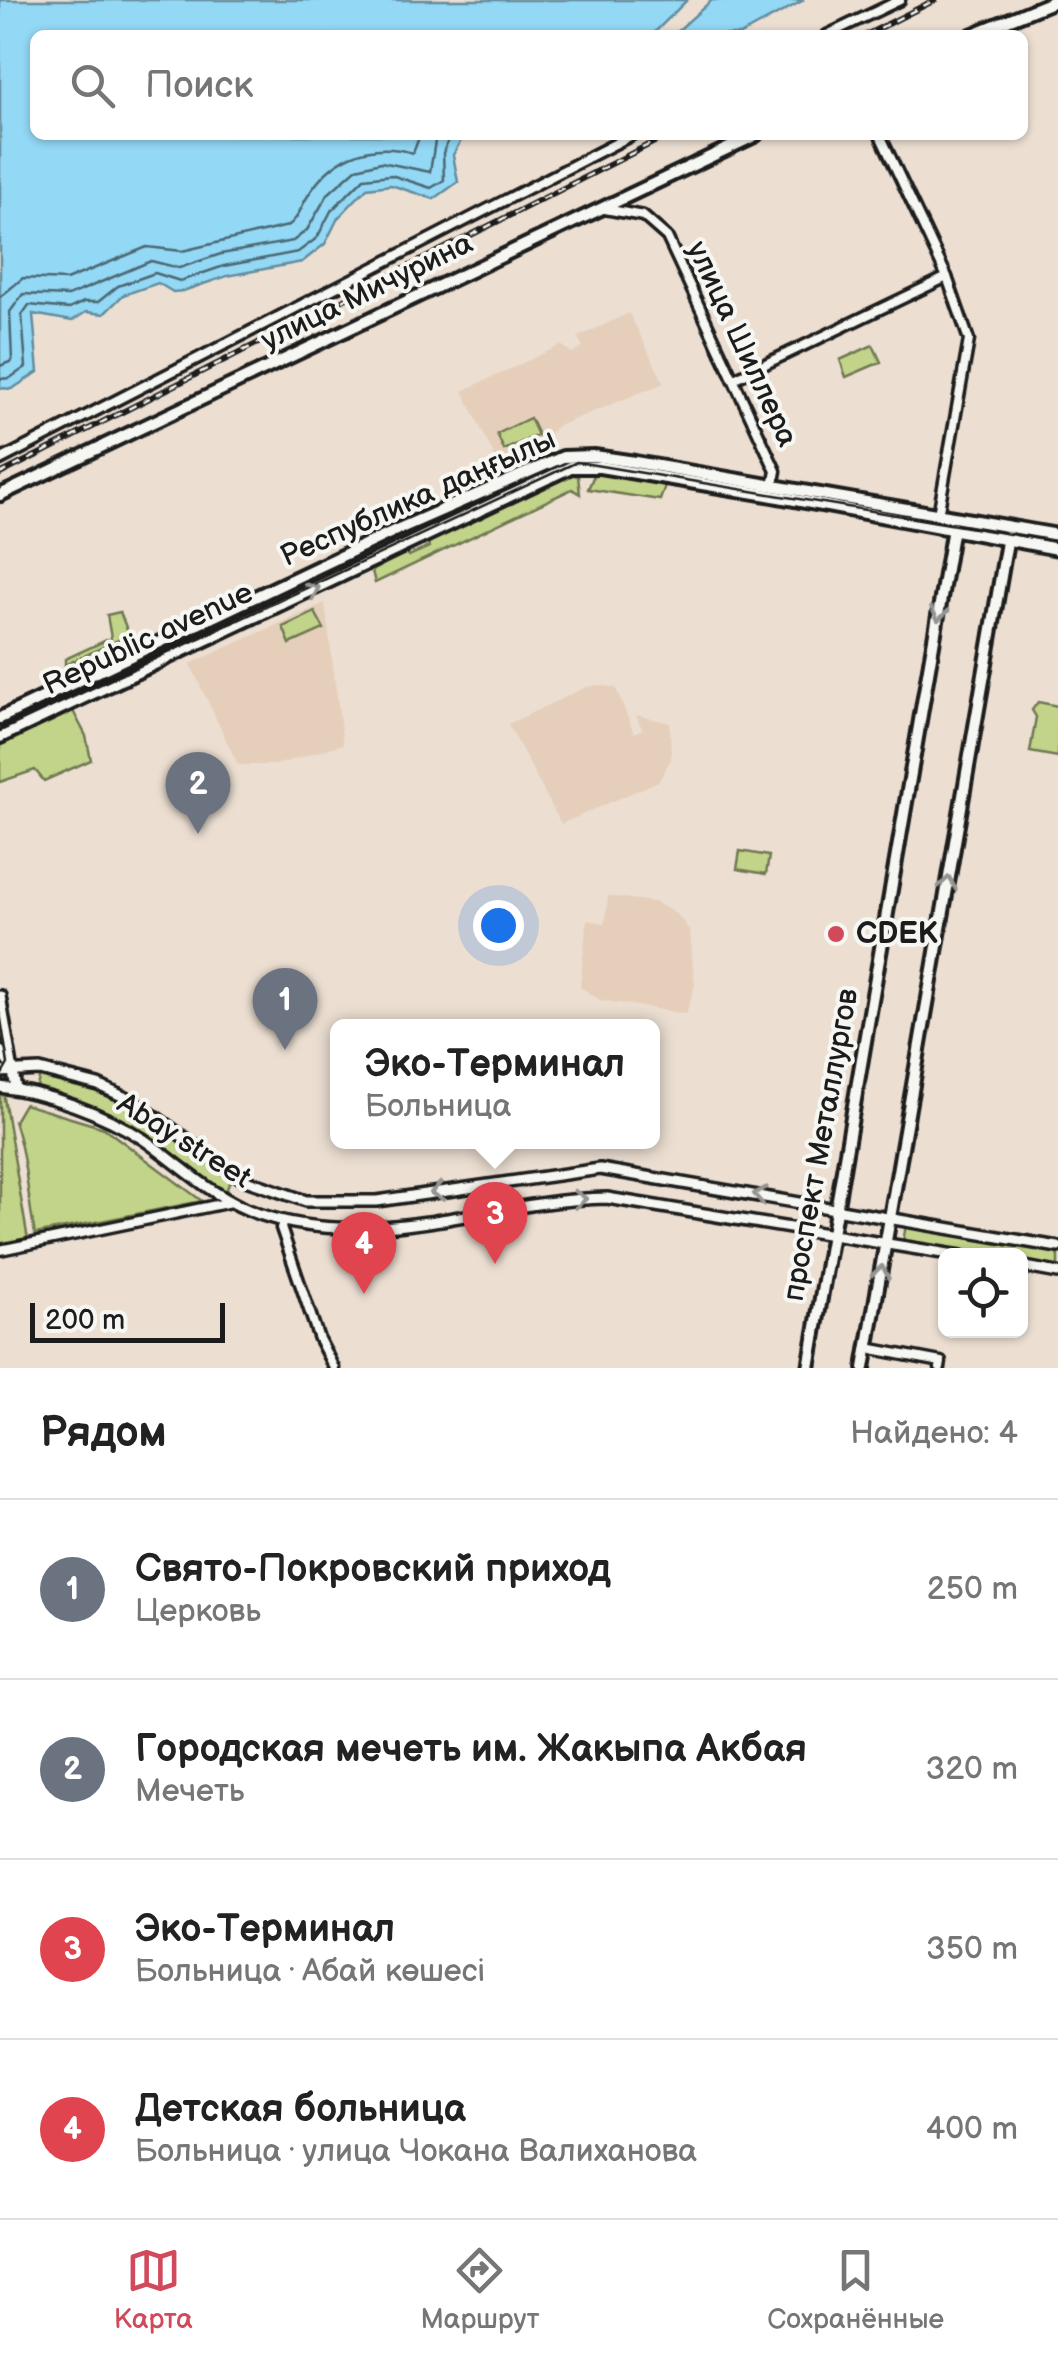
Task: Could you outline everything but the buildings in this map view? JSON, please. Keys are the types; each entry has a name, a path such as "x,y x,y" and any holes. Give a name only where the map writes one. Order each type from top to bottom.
{"main road":[{"path":"983,30 1057,0"},
{"name":"улица Мичурина","path":"0,495 745,140"},
{"name":"Республика даңғылы","path":"0,718 394,532 564,457 594,456 1058,535"},
{"name":"Республика даңғылы","path":"0,737 572,467 749,492 1058,548"},
{"name":"проспект Металлургов","path":"809,1368 954,518"},
{"path":"864,1368 1010,527"}],"street":[{"path":"837,30 900,0"},
{"path":"0,460 622,140"},
{"path":"882,140 948,278 969,340 938,515"},
{"name":"улица Шиллера","path":"600,208 643,216 668,237 776,471 773,486"},
{"path":"734,379 948,278"},
{"path":"0,996 0,1063"},
{"path":"3,1051 14,1068 16,1089"},
{"path":"3,1051 40,1070"},
{"path":"0,1072 14,1068 40,1070 98,1085 135,1102 240,1178 306,1201 377,1201 600,1169 1058,1247"},
{"name":"Abay street","path":"0,1087 16,1089 124,1128 232,1202 300,1225 382,1228 551,1201 607,1198 938,1252"},
{"path":"300,1225 306,1201"},
{"path":"0,1250 232,1202"},
{"path":"283,1221 281,1228 319,1339 334,1368"},
{"path":"1028,1267 1058,1272"},
{"path":"867,1348 940,1362 940,1368"}],"shaded area":[{"path":"629,313 664,383 558,426 550,433 552,439 498,464 463,391 561,345 572,353 583,347 578,337"},
{"path":"325,603 343,744 276,765 238,765 190,664"},
{"path":"586,687 616,688 634,733 642,729 636,715 670,723 671,759 659,781 561,824 508,724"},
{"path":"608,896 655,902 678,915 690,931 695,986 686,1014 600,1000 580,987 587,920 605,923"}],"green space":[{"path":"873,345 881,362 846,377 840,360"},
{"path":"530,418 538,435 504,450 497,434"},
{"path":"609,473 666,483 660,500 588,489 594,475"},
{"path":"569,474 578,476 580,494 572,489 375,583 372,571 406,552 409,556 429,547 428,543"},
{"path":"120,612 129,635 65,665 65,659 111,638 107,615"},
{"path":"315,612 324,629 290,644 283,627"},
{"path":"1038,702 1058,706 1058,757 1030,752 1036,717 1032,710"},
{"path":"72,709 86,736 91,760 44,781 35,770 0,782 0,744"},
{"path":"740,851 769,856 766,874 737,869"},
{"path":"40,1075 98,1092 149,1117 232,1177 225,1193 151,1136 112,1114 36,1090"},
{"path":"3,1092 28,1240 0,1245 0,1093"},
{"path":"24,1104 104,1128 202,1201 35,1234 14,1121"},
{"path":"906,1225 1058,1252 1058,1269 1028,1263 1028,1248 940,1248 903,1242"}],"water":[{"path":"0,0 687,0 657,30 30,30 30,140 461,140 453,155 458,182 434,199 391,185 367,188 338,218 325,244 302,262 227,276 183,291 173,292 158,283 123,295 104,314 86,312 72,321 33,314 38,372 12,389 0,388"},
{"path":"712,0 804,0 749,30 679,30"}],"tram line":[{"path":"0,731 577,462 1058,542"},
{"path":"0,1013 8,1064 0,1078"}],"railway":[{"path":"876,30 935,0"},
{"path":"0,474 658,140"}],"place":[{"name":"Городская мечеть им. Жакыпа Акбая","path":"198,834"},
{"name":"CDEK","path":"836,934"},
{"name":"Свято-Покровский приход","path":"285,1050"},
{"name":"Эко-Терминал","path":"495,1264"},
{"name":"Детская больница","path":"364,1294"}]}
